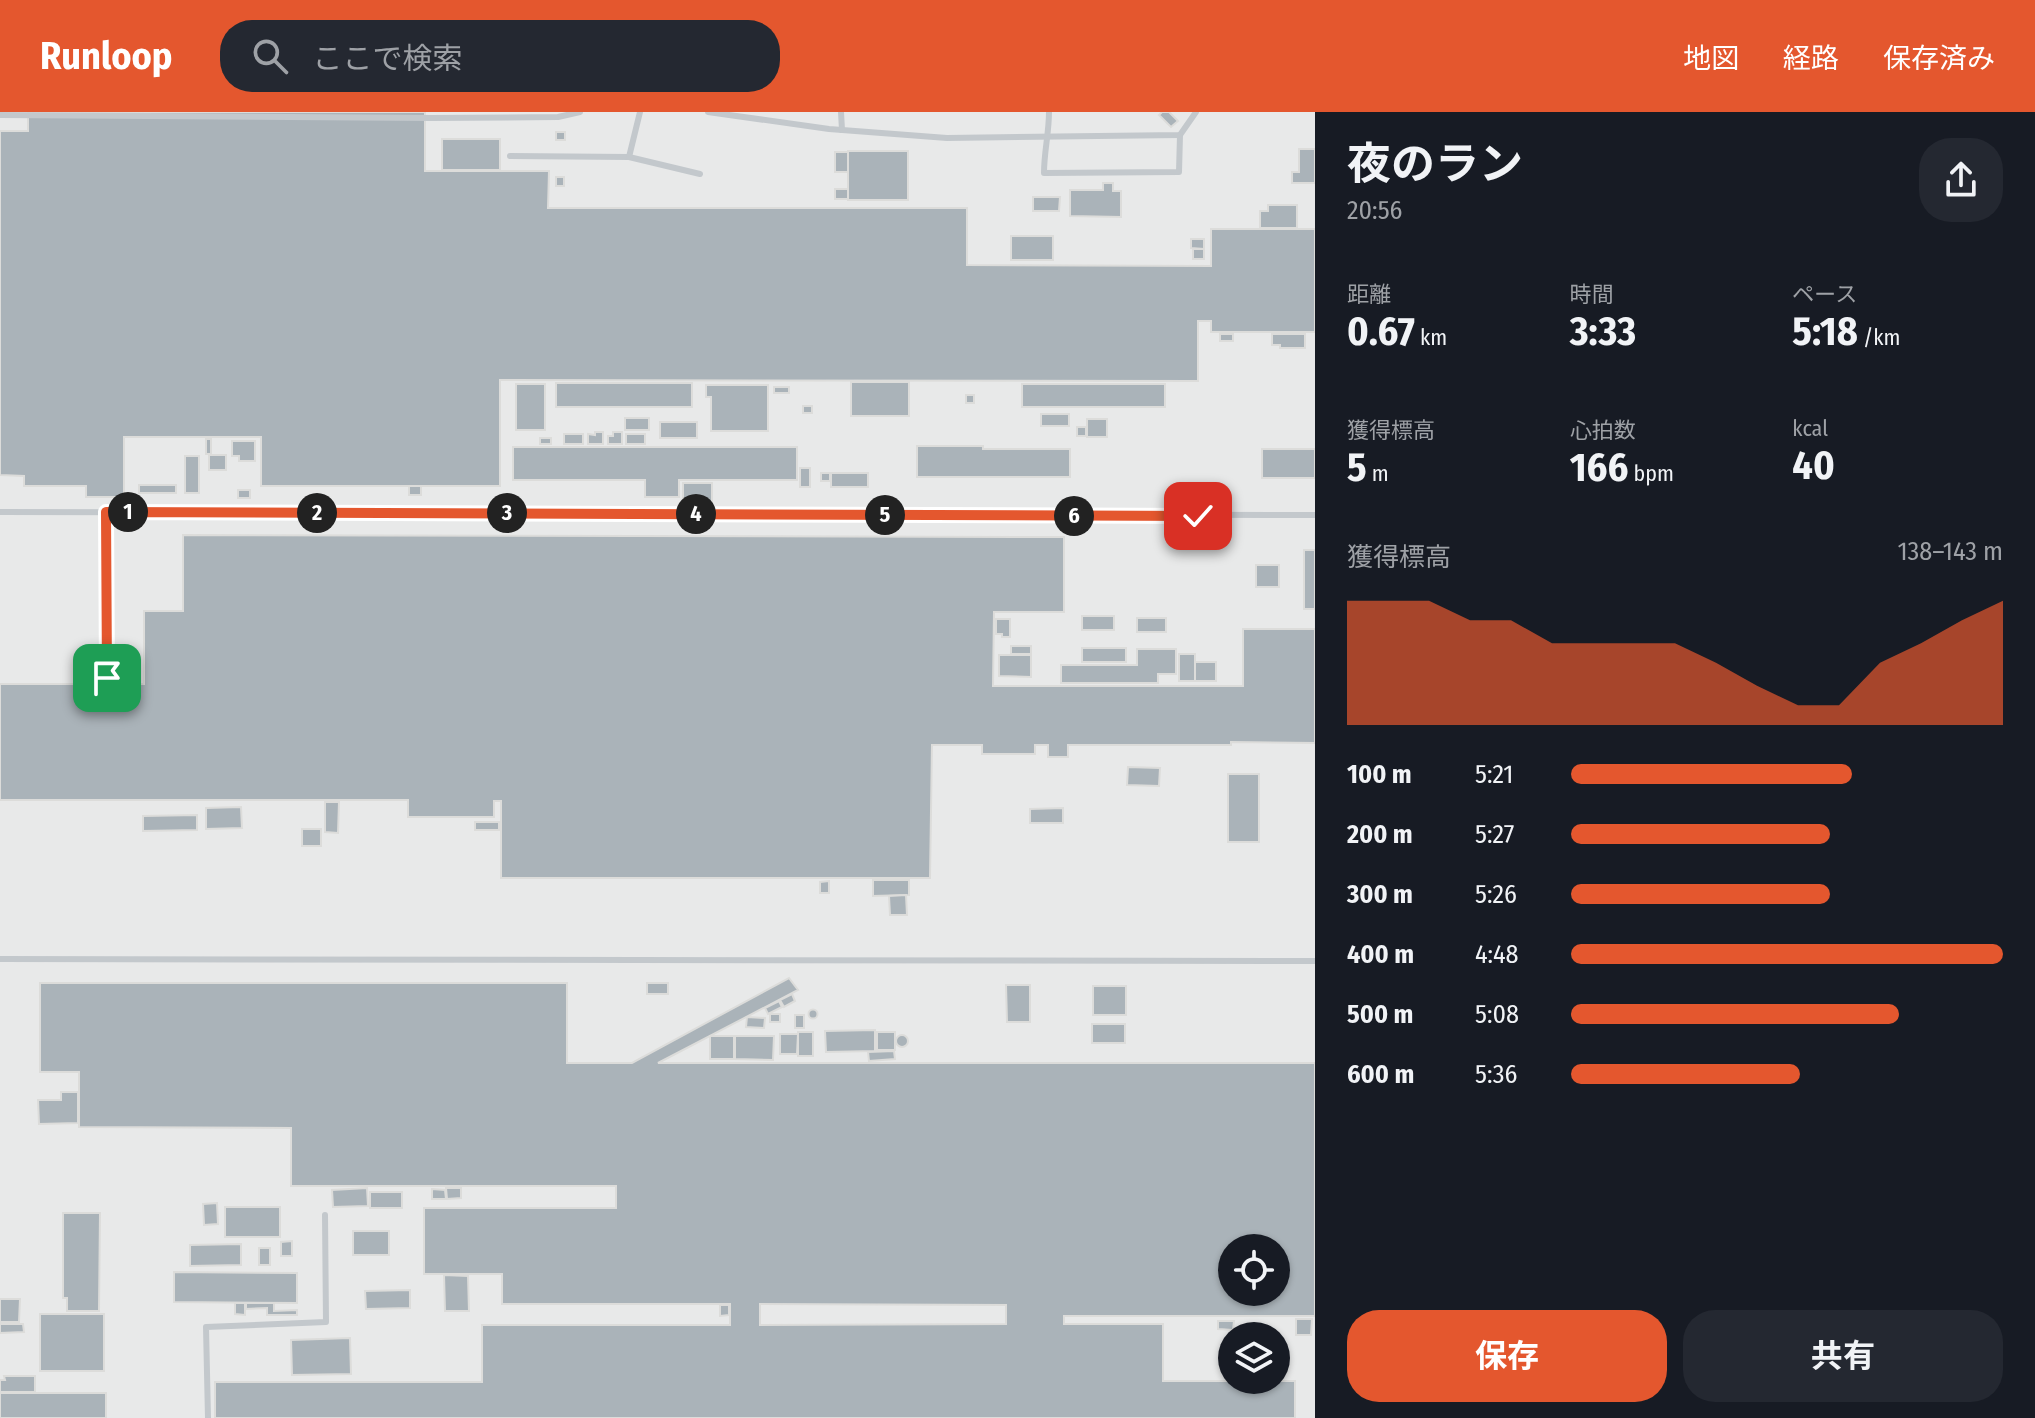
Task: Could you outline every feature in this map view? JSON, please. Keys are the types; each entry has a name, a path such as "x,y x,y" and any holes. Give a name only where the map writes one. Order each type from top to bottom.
{"lane":[{"path":"0,115 432,118 558,117 580,112"},
{"path":"629,157 640,112"},
{"path":"708,112 842,130 947,138 1180,135"},
{"path":"788,112 788,123"},
{"path":"841,112 842,130"},
{"path":"1049,112 1044,173 1179,172 1180,135 1196,112"},
{"path":"510,156 629,157 700,174"},
{"path":"0,512 1315,515"},
{"path":"106,512 107,678"},
{"path":"0,959 1315,961"},
{"path":"208,1418 206,1327 326,1322 325,1215"}],"shaded area":[{"path":"0,112 1315,112 1315,1418 0,1418"}],"building":[{"path":"28,112 425,112 425,171 549,171 548,208 967,208 967,265 1211,266 1211,229 1315,229 1315,332 1211,332 1211,321 1198,321 1198,381 500,380 500,486 261,486 261,437 124,437 124,497 86,497 86,486 24,486 24,476 0,475 0,131 28,131"},
{"path":"1169,112 1178,121 1171,127 1159,115"},
{"path":"556,132 565,132 565,140 556,140"},
{"path":"442,139 500,139 500,170 442,170"},
{"path":"1299,149 1315,149 1315,183 1292,183 1292,172 1299,172"},
{"path":"848,151 908,151 908,200 848,200"},
{"path":"835,152 848,152 848,172 835,172"},
{"path":"556,177 564,177 564,186 556,186"},
{"path":"1103,183 1113,183 1113,191 1121,191 1121,217 1070,216 1070,190 1103,190"},
{"path":"835,189 848,189 848,199 835,199"},
{"path":"1033,197 1060,197 1059,211 1033,211"},
{"path":"1268,205 1297,205 1297,228 1260,228 1260,211 1268,211"},
{"path":"1011,236 1053,236 1053,260 1011,260"},
{"path":"1191,239 1204,239 1204,249 1191,248"},
{"path":"1193,249 1204,249 1204,259 1193,259"},
{"path":"1220,334 1233,334 1233,341 1220,341"},
{"path":"1272,334 1305,334 1305,348 1272,345"},
{"path":"851,382 909,382 909,416 851,416"},
{"path":"556,383 692,383 692,407 556,407"},
{"path":"516,384 545,384 545,430 516,430"},
{"path":"1022,384 1165,384 1165,407 1022,407"},
{"path":"706,385 768,385 768,431 711,431 711,397 706,397"},
{"path":"774,387 789,387 789,393 774,393"},
{"path":"966,395 974,395 974,403 966,403"},
{"path":"803,406 812,406 812,413 803,413"},
{"path":"1041,414 1069,414 1069,426 1041,426"},
{"path":"625,418 649,418 649,430 625,430"},
{"path":"1087,419 1107,419 1107,437 1087,437"},
{"path":"660,422 697,422 697,438 660,438"},
{"path":"1077,427 1086,427 1086,436 1077,436"},
{"path":"595,432 603,432 603,444 588,444 588,434 595,435"},
{"path":"613,432 622,432 622,444 608,444 608,436 613,436"},
{"path":"564,434 583,434 583,444 564,444"},
{"path":"626,434 645,434 645,444 626,444"},
{"path":"540,438 551,438 551,444 540,444"},
{"path":"206,439 211,439 211,454 206,454"},
{"path":"232,441 255,441 255,461 239,461 239,456 232,456"},
{"path":"917,446 1070,449 1070,477 917,477"},
{"path":"513,447 797,447 797,480 679,480 679,497 645,497 645,480 513,480"},
{"path":"1262,449 1315,449 1315,478 1262,478"},
{"path":"209,455 226,455 226,470 209,470"},
{"path":"185,456 199,456 199,493 185,493"},
{"path":"800,468 810,468 810,487 800,487"},
{"path":"821,473 830,473 830,481 821,481"},
{"path":"831,473 868,473 868,487 831,487"},
{"path":"683,483 712,483 712,502 683,502"},
{"path":"139,485 176,485 176,493 139,493"},
{"path":"409,486 421,486 421,495 409,495"},
{"path":"238,490 250,490 250,498 238,498"},
{"path":"183,535 1064,537 1064,612 994,612 993,686 1243,686 1243,629 1315,629 1315,743 1068,745 1068,757 1048,757 1048,745 1035,745 1035,754 982,754 982,745 932,745 930,878 501,878 501,801 494,801 494,817 408,817 408,800 0,800 0,684 144,684 144,611 183,611"},
{"path":"1304,550 1315,550 1315,609 1304,609"},
{"path":"1256,565 1279,565 1279,587 1256,587"},
{"path":"1082,616 1114,616 1114,630 1082,630"},
{"path":"1137,618 1166,618 1166,632 1137,632"},
{"path":"996,619 1010,619 1010,637 996,634"},
{"path":"1011,646 1031,646 1031,654 1011,654"},
{"path":"1082,648 1126,648 1126,662 1082,662"},
{"path":"1137,649 1176,649 1176,674 1158,674 1158,683 1061,683 1061,665 1137,665"},
{"path":"1179,654 1195,654 1195,681 1179,681"},
{"path":"999,655 1031,655 1031,677 999,676"},
{"path":"1195,662 1216,662 1216,681 1195,681"},
{"path":"1128,767 1160,768 1159,786 1127,785"},
{"path":"1228,774 1259,774 1259,842 1228,842"},
{"path":"325,802 339,802 338,833 325,832"},
{"path":"241,807 242,828 206,829 206,808"},
{"path":"1063,808 1063,823 1030,823 1030,809"},
{"path":"197,815 197,830 143,831 143,816"},
{"path":"475,822 499,822 499,830 475,830"},
{"path":"302,829 321,829 321,846 302,846"},
{"path":"873,880 909,880 909,895 873,896"},
{"path":"829,881 829,893 820,893 820,882"},
{"path":"906,895 907,915 890,915 889,896"},
{"path":"789,978 798,990 658,1063 1315,1063 1315,1316 1064,1316 1064,1324 1163,1324 1163,1381 1218,1381 1218,1394 1290,1394 1290,1381 1295,1381 1295,1418 215,1418 215,1382 482,1382 482,1325 730,1325 730,1304 502,1304 502,1274 424,1274 424,1208 616,1208 616,1186 291,1186 291,1128 79,1127 79,1072 40,1072 40,983 567,983 567,1063 632,1063","holes":["760,1304 1006,1305 1006,1324 760,1325"]},
{"path":"647,983 668,983 668,994 647,994"},
{"path":"1006,985 1030,985 1030,1022 1007,1022"},
{"path":"1093,986 1126,986 1126,1015 1093,1015"},
{"path":"792,994 795,1001 784,1007 780,1000"},
{"path":"779,1001 782,1007 768,1014 765,1008"},
{"path":"813,1010 817,1014 813,1018 809,1014"},
{"path":"770,1014 780,1014 780,1022 770,1022"},
{"path":"795,1015 804,1015 804,1028 795,1028"},
{"path":"747,1017 765,1018 764,1028 746,1027"},
{"path":"1092,1024 1125,1024 1125,1043 1092,1043"},
{"path":"875,1030 875,1051 826,1052 825,1031"},
{"path":"798,1032 813,1032 813,1056 798,1056"},
{"path":"877,1032 895,1032 895,1050 877,1050"},
{"path":"780,1034 798,1034 797,1054 780,1054"},
{"path":"902,1035 908,1041 902,1047 896,1041"},
{"path":"710,1036 734,1036 734,1059 710,1059"},
{"path":"735,1036 774,1036 773,1060 735,1059"},
{"path":"894,1051 895,1059 869,1061 868,1052"},
{"path":"61,1092 78,1092 78,1123 39,1124 38,1100 61,1100"},
{"path":"367,1188 368,1206 333,1207 332,1190"},
{"path":"446,1188 461,1188 461,1198 447,1199"},
{"path":"432,1189 445,1190 446,1199 432,1199"},
{"path":"370,1192 402,1192 402,1208 370,1208"},
{"path":"217,1203 218,1224 204,1225 203,1204"},
{"path":"225,1207 280,1207 280,1237 225,1237"},
{"path":"63,1213 100,1213 99,1311 67,1311 67,1298 63,1298"},
{"path":"353,1231 389,1231 389,1255 353,1255"},
{"path":"292,1241 292,1256 281,1256 281,1242"},
{"path":"241,1244 241,1265 190,1266 190,1245"},
{"path":"259,1248 270,1248 270,1265 259,1265"},
{"path":"174,1272 297,1273 297,1303 174,1302"},
{"path":"444,1275 468,1276 469,1311 445,1311"},
{"path":"410,1290 410,1308 366,1309 365,1291"},
{"path":"0,1299 20,1299 19,1322 0,1322"},
{"path":"235,1303 245,1303 245,1315 235,1314"},
{"path":"246,1303 274,1303 274,1311 297,1310 297,1315 267,1315 267,1308 246,1309"},
{"path":"720,1305 729,1305 729,1315 720,1316"},
{"path":"40,1314 104,1314 104,1371 40,1371"},
{"path":"1296,1319 1312,1319 1311,1335 1296,1335"},
{"path":"0,1324 23,1324 24,1332 0,1333"},
{"path":"350,1338 351,1374 292,1375 291,1340"},
{"path":"4,1376 35,1376 35,1392 0,1392 0,1380 5,1380"},
{"path":"0,1393 106,1393 106,1418 0,1418"}],"route":[{"path":"107,678 106,512 1198,516"}]}
